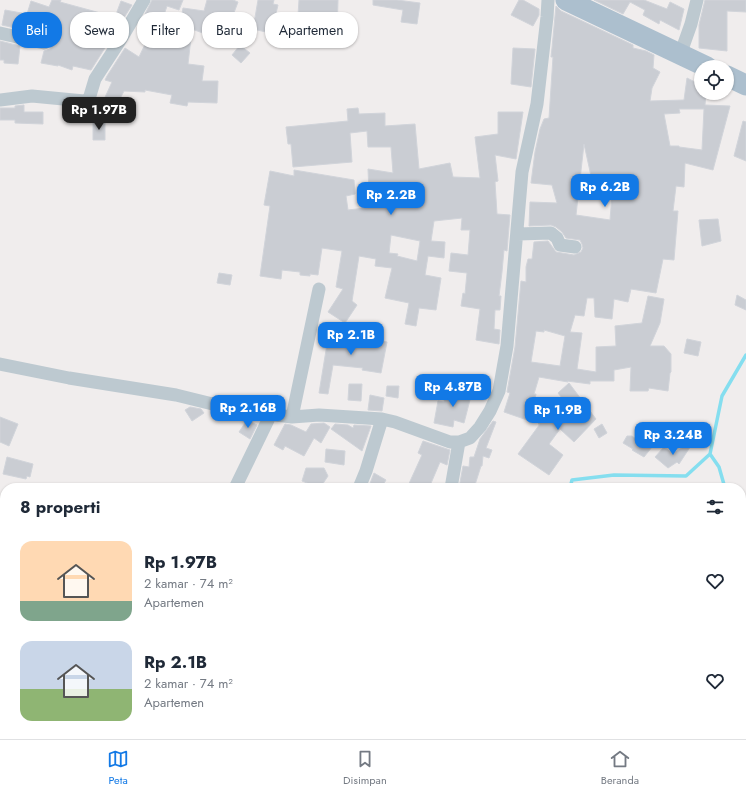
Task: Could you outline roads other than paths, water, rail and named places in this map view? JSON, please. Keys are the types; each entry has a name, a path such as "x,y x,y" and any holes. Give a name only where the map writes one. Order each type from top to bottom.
{"main road":[{"path":"566,0 694,61"},
{"path":"734,79 746,85"}],"street":[{"path":"0,100 32,96 84,101 89,99 95,79 144,0"},
{"path":"0,364 69,378 176,396 241,411 292,417 318,415 382,419 395,422 450,442 458,442 470,438 480,427 490,411 499,391 507,346 518,234 522,172 530,132 538,104 548,0"},
{"path":"680,54 691,24 697,0"},
{"path":"0,33 12,36"},
{"path":"518,234 551,233 557,238 560,245 575,248"},
{"path":"292,417 319,288"},
{"path":"237,483 271,414"},
{"path":"361,483 382,419"},
{"path":"452,483 458,442"}],"waterway":[{"path":"571,483 572,480 614,475 686,476 710,454 722,396 746,355"},
{"path":"710,454 719,467 724,483"}]}
